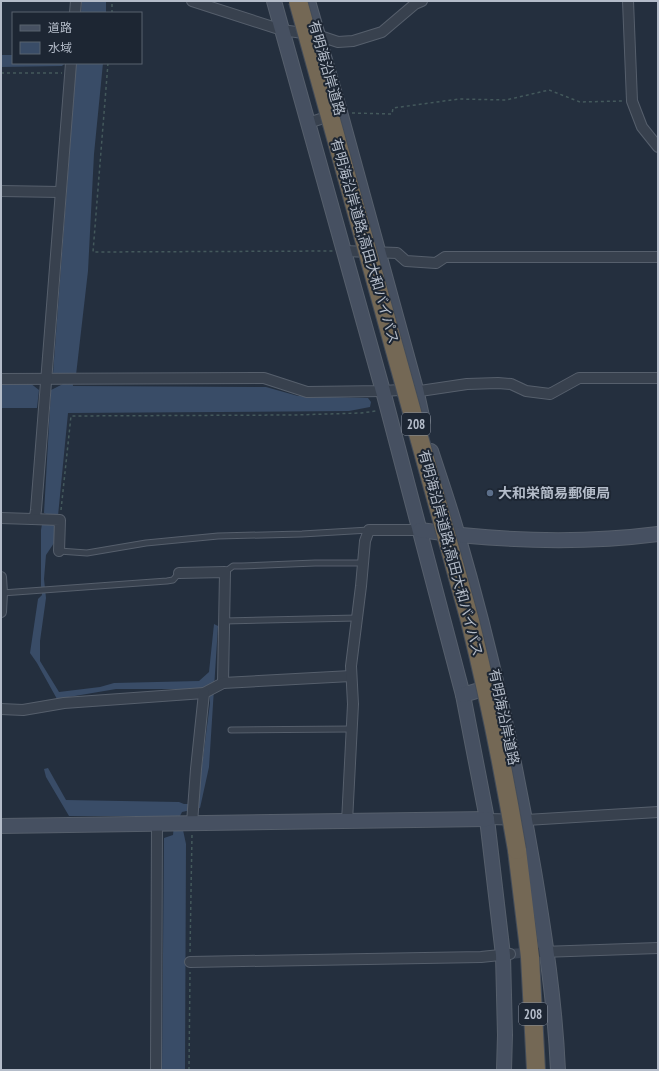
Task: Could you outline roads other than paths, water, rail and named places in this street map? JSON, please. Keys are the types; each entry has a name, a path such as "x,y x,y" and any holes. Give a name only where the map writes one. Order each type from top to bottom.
{"highway":[{"name":"有明海沿岸道路;高田大和バイパス","path":"298,1 470,621 486,684 503,764 518,850 540,953 536,1070"},
{"path":"531,1070 528,982 540,953"}],"main road":[{"path":"274,1 388,408 464,695 487,819 506,954 504,1070"},
{"name":"有明海沿岸道路","path":"308,1 416,389 424,429 458,536 498,685 526,820 540,953 557,1031 558,1070"},
{"path":"420,530 458,536 560,540 605,539 658,534"},
{"path":"464,695 498,685"},
{"path":"1,826 487,819"}],"street":[{"path":"75,12 76,1"},
{"path":"192,1 282,30 317,35 338,42 367,37 382,32 415,4 422,1"},
{"path":"628,1 632,101 642,127 658,147"},
{"path":"32,519 35,516 36,510 70,68"},
{"path":"308,123 340,112"},
{"path":"1,191 60,192"},
{"path":"344,251 397,253 406,261 436,263 445,257 658,257"},
{"path":"1,379 264,378 307,392 416,389 420,391 467,384 498,383 510,384 526,391 550,394 579,378 658,378"},
{"path":"1,518 60,520 59,551"},
{"path":"347,822 353,704 351,676 365,541 369,530 420,530"},
{"path":"179,573 226,572 223,683"},
{"path":"1,577 1,612"},
{"path":"1,709 22,710 64,702 204,693 223,683 351,676"},
{"path":"192,823 204,693"},
{"path":"487,819 526,820 658,812"},
{"path":"156,1070 157,824"},
{"path":"540,953 658,948"},
{"path":"190,962 481,957 506,954"}],"lane":[{"path":"59,551 87,552 146,543 218,536 317,534 369,530"},
{"path":"226,572 233,566 315,563 363,564"},
{"path":"2,593 167,581 173,580 179,573"},
{"path":"224,621 357,618"},
{"path":"231,730 325,728 351,729"}],"water":[{"path":"82,1 106,1 106,12 81,12"},
{"path":"1,55 12,55 12,64 64,64 62,66 1,67"},
{"path":"64,64 103,64 94,154 88,271 76,375 72,375 73,386 266,387 298,396 368,398 371,402 370,407 349,411 68,413 58,516 54,517 54,543 46,555 44,579 46,598 40,641 40,661 59,692 100,687 114,683 199,681 209,672 214,624 218,626 209,767 200,808 182,812 180,816 186,844 185,1070 162,1070 164,838 173,835 175,816 69,816 46,777 44,769 48,768 66,800 179,802 184,804 197,804 210,703 209,687 194,689 116,689 57,699 30,653 38,599 42,595 41,530 42,524 50,524 51,516 44,513 51,390 63,384 63,377 53,374 76,66"},
{"path":"1,383 30,383 39,390 37,408 1,408"}],"tunnel":[{"path":"510,954 533,952"}],"place":[{"name":"大和栄簡易郵便局","path":"490,493"}]}
